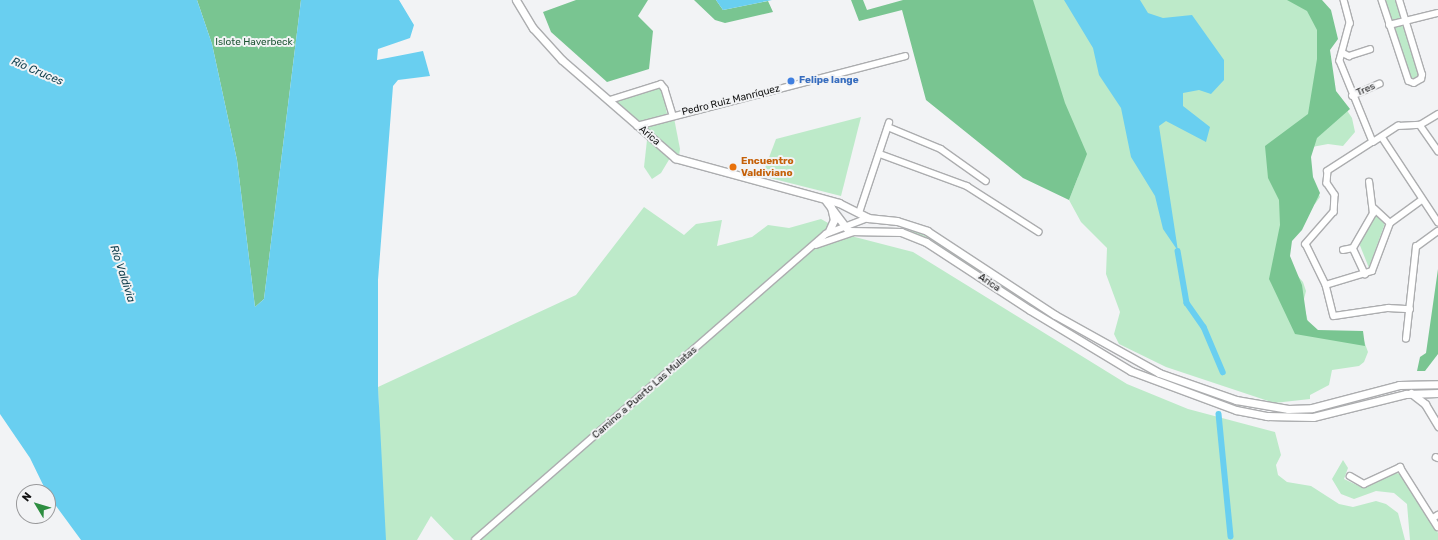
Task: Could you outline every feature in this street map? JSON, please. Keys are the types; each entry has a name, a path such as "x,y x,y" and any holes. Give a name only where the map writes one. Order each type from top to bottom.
{"main road":[{"name":"Arica","path":"516,0 520,11 553,49 637,126 675,158 828,203 859,213 868,218 906,224 937,235 1055,315 1159,373 1236,400 1288,409 1312,408 1404,384 1438,384"},
{"path":"828,203 844,224 853,232"},
{"path":"828,203 834,220 829,231"},
{"name":"Arica","path":"853,232 901,232 926,242 1030,310 1154,381 1236,410 1267,416 1313,417 1411,394 1438,393"},
{"path":"1411,394 1425,404 1438,426"}],"street":[{"path":"1344,0 1350,23 1340,61 1352,96 1373,142"},
{"path":"1382,0 1389,25 1409,81 1414,83 1421,79 1422,75 1399,0"},
{"path":"1389,25 1438,13"},
{"path":"1343,53 1349,56 1370,49"},
{"name":"Pedro Ruiz Manríquez","path":"637,126 905,56"},
{"name":"Pedro Ruiz Manríquez","path":"610,100 661,84 665,89 672,116"},
{"name":"Tres","path":"1352,96 1379,84"},
{"path":"1410,309 1388,308 1338,316 1331,312 1326,285 1306,244 1334,212 1335,195 1325,176 1398,126 1420,125 1438,114"},
{"path":"859,213 889,125 941,149 986,181"},
{"path":"1420,125 1438,151"},
{"path":"1382,137 1422,200 1438,222"},
{"path":"880,154 967,186 1039,232"},
{"path":"1369,182 1374,208 1390,223"},
{"path":"1326,285 1365,274 1376,264 1383,236 1390,223 1422,200"},
{"path":"1353,248 1374,208"},
{"name":"Camino a Puerto Las Mulatas","path":"476,540 814,246 829,231 844,224 868,218"},
{"path":"1406,339 1416,247 1438,231"},
{"name":"Camino a Puerto Las Mulatas","path":"814,246 853,232"},
{"path":"1353,248 1365,274"},
{"path":"1343,250 1353,248"},
{"path":"1350,476 1364,484 1400,467 1438,525"},
{"path":"1432,518 1438,515"}],"green space":[{"name":"Islote Haverbeck","path":"197,0 301,0 264,299 255,307 237,160 212,44"},
{"path":"576,0 648,0 638,16 653,31 649,69 607,82 551,32 543,12"},
{"path":"694,0 716,0 723,10 768,1 773,12 725,23 715,20"},
{"path":"851,0 863,0 867,10 903,0 1033,0 1065,103 1087,154 1069,200 1023,178 926,100 902,10 859,21"},
{"path":"937,0 1304,0 1327,46 1329,83 1352,118 1355,132 1343,146 1328,144 1312,147 1304,162 1320,197 1315,204 1291,212 1289,266 1303,282 1306,291 1303,303 1310,329 1364,341 1368,352 1364,362 1359,366 1332,370 1329,385 1310,395 1310,399 1274,403 1166,367 1119,344 1114,334 1120,312 1106,274 1107,248 1081,222 1069,200 1078,177"},
{"path":"1287,0 1322,0 1331,10 1338,39 1330,50 1336,91 1350,109 1317,138 1311,157 1313,177 1320,193 1302,230 1292,241 1290,256 1302,285 1307,320 1318,330 1363,331 1365,346 1295,334 1269,279 1280,225 1279,200 1268,178 1265,146 1308,114 1317,59 1317,30 1307,11"},
{"path":"1385,0 1398,0 1401,20 1390,22"},
{"path":"1403,24 1419,75 1412,80 1393,27"},
{"path":"658,86 662,88 667,114 638,122 617,102"},
{"path":"861,117 841,196 762,176 776,139"},
{"path":"674,118 680,149 679,156 646,128"},
{"path":"647,140 670,158 661,173 652,179 644,167"},
{"path":"644,207 684,235 696,224 722,220 717,246 752,237 768,225 789,228 821,219 851,236 913,252 1127,384 1188,409 1275,432 1281,455 1276,465 1278,475 1287,482 1311,486 1339,504 1353,507 1376,501 1386,504 1398,513 1405,540 454,540 431,516 417,540 367,540 379,413 378,387 576,295"},
{"path":"1376,214 1385,223 1369,268 1359,243"},
{"path":"911,229 940,243 1029,304 943,249 910,232"},
{"path":"1438,269 1438,354 1425,371 1417,371 1420,357 1426,353"},
{"path":"1343,460 1348,468 1344,479 1361,487 1390,471 1403,475 1438,533 1438,540 1410,540 1407,504 1394,493 1376,491 1354,499 1341,494 1332,479"}],"water":[{"path":"0,0 197,0 212,44 237,160 255,307 264,299 301,0 399,0 414,25 410,38 378,49 377,60 423,51 430,76 398,80 393,86 378,280 378,387 386,540 81,540 56,506 56,484 43,484 30,458 0,414"},
{"path":"716,0 772,0 723,10"},
{"path":"1064,0 1140,0 1148,13 1163,18 1192,15 1224,60 1224,80 1211,94 1199,90 1183,93 1183,106 1210,127 1206,142 1166,121 1159,126 1178,251 1163,229 1155,196 1131,157 1121,108 1099,75 1093,48"}],"waterway":[{"path":"1178,251 1187,303 1204,327 1223,372"},
{"path":"1219,414 1231,536"}],"place":[{"name":"Felipe lange","path":"791,81"},
{"name":"Encuentro Valdiviano","path":"733,167"}],"water label":[{"name":"Río Cruces","path":"37,72"},
{"name":"Río Valdivia","path":"122,274"}]}
